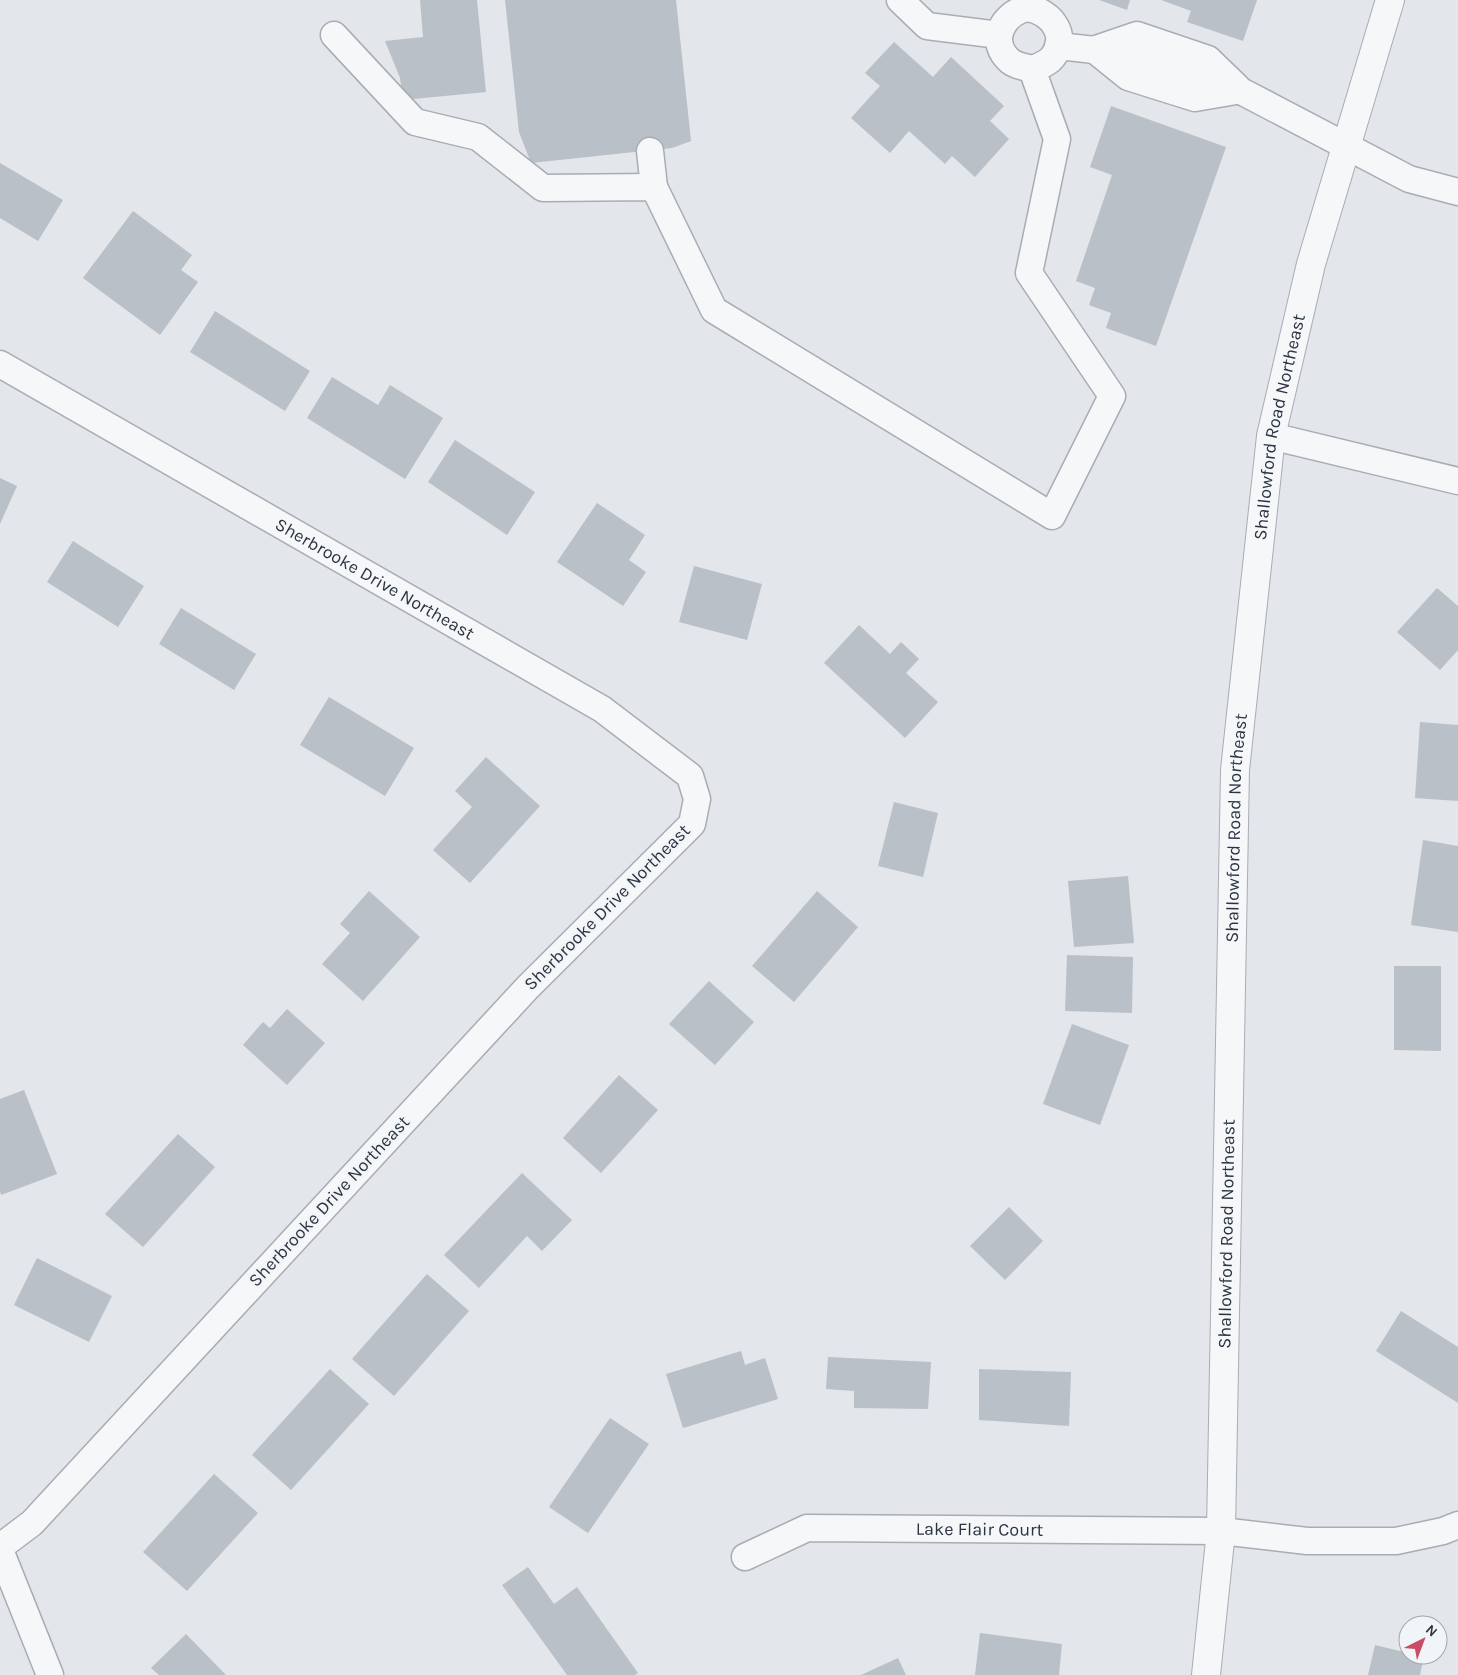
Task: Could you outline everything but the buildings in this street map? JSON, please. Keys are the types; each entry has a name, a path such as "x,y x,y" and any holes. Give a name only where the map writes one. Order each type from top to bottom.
{"street":[{"path":"900,0 927,26 999,35"},
{"name":"Shallowford Road Northeast","path":"1206,1675 1221,1531 1235,770 1271,436 1311,264 1390,0"},
{"path":"1028,4 1045,13 1052,20 1057,27 1059,36 1058,46 1054,54 1048,61 1032,69 1011,62 1004,55 999,35 1002,25 1008,17 1028,4"},
{"path":"334,35 415,122 478,137 543,188 654,187"},
{"path":"1058,46 1135,57 1241,91 1409,179 1458,192"},
{"path":"650,151 654,187 714,310 1052,516 1112,396 1029,273 1057,139 1032,69"},
{"name":"Sherbrooke Drive Northeast","path":"0,364 602,709 690,776 697,799 692,824 528,987 32,1523 0,1549 50,1675"},
{"path":"1271,436 1458,481"},
{"name":"Lake Flair Court","path":"745,1557 807,1528 1221,1531 1307,1541 1396,1541 1443,1531 1458,1525"}]}
